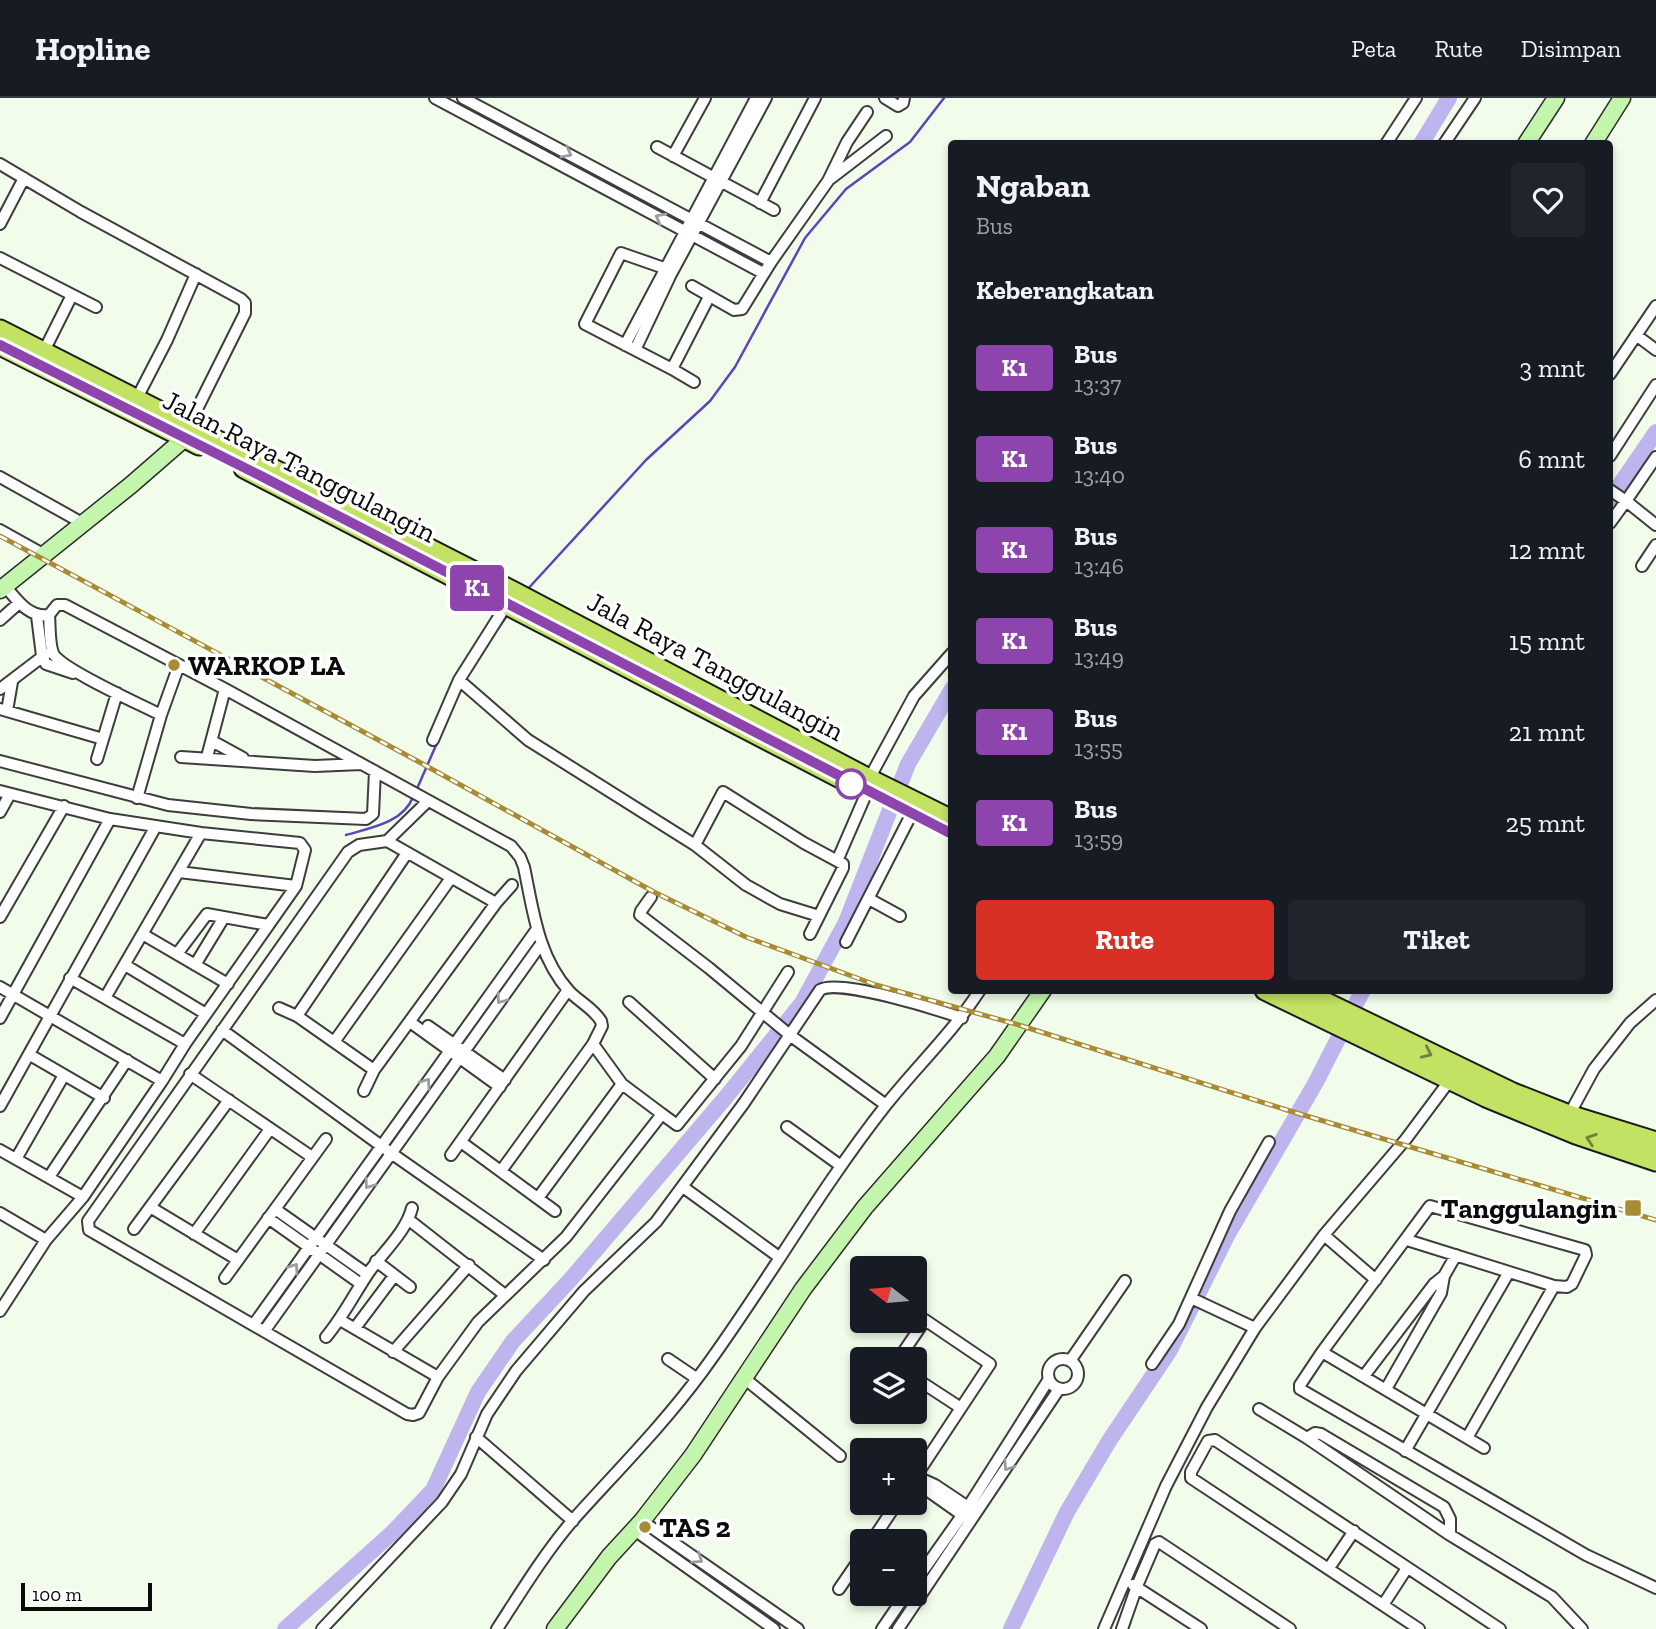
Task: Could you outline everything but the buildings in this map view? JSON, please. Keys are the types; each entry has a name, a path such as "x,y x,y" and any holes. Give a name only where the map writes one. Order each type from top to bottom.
{"highway":[{"name":"Jalan Raya Tanggulangin","path":"0,330 136,398 187,431"},
{"name":"Jalan Raya Tanggulangin","path":"0,345 187,431 266,471 909,809"},
{"path":"909,809 948,819"},
{"path":"909,809 948,832"},
{"path":"1276,994 1569,1115 1656,1142"},
{"path":"1305,994 1332,1015"},
{"path":"1363,1030 1450,1080 1576,1134 1656,1161"}],"street":[{"path":"436,98 763,273"},
{"path":"464,98 771,262"},
{"path":"673,156 705,98"},
{"path":"630,348 757,98"},
{"path":"716,180 766,98"},
{"path":"760,202 816,98"},
{"path":"885,98 898,106 903,103 904,98"},
{"path":"1388,140 1416,98"},
{"path":"1447,140 1475,98"},
{"path":"1529,140 1556,98"},
{"path":"1596,140 1622,98"},
{"path":"692,286 734,310 742,309 763,273 828,181 847,142 867,112"},
{"path":"526,146 532,134"},
{"path":"828,181 886,136"},
{"path":"657,147 774,209"},
{"path":"0,164 240,299 246,307 246,313 187,431 84,524 2,588 37,616 47,654"},
{"path":"0,223 24,178"},
{"path":"630,348 664,268 688,233"},
{"path":"664,268 625,253 619,255 585,324 694,383"},
{"path":"0,258 96,307"},
{"path":"136,398 167,340 195,274"},
{"path":"44,351 72,295"},
{"path":"672,369 709,297"},
{"path":"1613,370 1656,306"},
{"path":"1636,335 1656,350"},
{"path":"1613,451 1656,385"},
{"path":"1613,512 1618,495 1656,457"},
{"path":"0,477 84,524"},
{"path":"1618,495 1656,525"},
{"path":"0,530 43,554"},
{"path":"1642,566 1656,545"},
{"path":"0,620 19,603"},
{"path":"433,740 462,683 518,603"},
{"path":"161,715 85,677 46,664 49,615 57,606 65,605 225,689 511,846 520,857 541,944 548,960 568,990 601,1021 601,1026 593,1044 501,1171"},
{"path":"37,616 49,615"},
{"path":"0,689 47,654"},
{"path":"837,861 914,696 948,658"},
{"path":"137,798 161,715 179,665"},
{"path":"12,682 3,710 103,739"},
{"path":"462,683 527,740 695,845 746,885 780,904 818,916"},
{"path":"206,757 225,689"},
{"path":"97,759 117,693"},
{"path":"212,741 249,761"},
{"path":"181,757 315,766 361,764"},
{"path":"0,761 168,805 251,814 366,819 373,814 375,771"},
{"path":"0,812 5,792 110,820 300,844 305,850 296,886 185,1044 83,1197 46,1240 0,1311"},
{"path":"695,845 723,792 843,864 844,868 810,934"},
{"path":"387,841 424,799"},
{"path":"0,917 64,806"},
{"path":"846,942 869,899 909,809"},
{"path":"0,1018 110,820"},
{"path":"0,1106 156,826"},
{"path":"106,998 201,833"},
{"path":"496,903 387,841 359,845 348,852 88,1221 89,1230 407,1414 413,1415 419,1413 438,1377 478,1322 566,1237 662,1114"},
{"path":"297,1016 407,853"},
{"path":"178,872 296,886"},
{"path":"334,1042 451,878"},
{"path":"364,1091 374,1070 512,885"},
{"path":"651,897 640,915 788,1033 886,1105"},
{"path":"869,899 900,916"},
{"path":"177,954 205,915 268,925"},
{"path":"195,965 223,919"},
{"path":"259,1327 456,1051 537,929"},
{"path":"144,935 228,984"},
{"path":"456,1051 541,944"},
{"path":"125,965 206,1014"},
{"path":"593,1044 622,1084 677,1125 765,1015 788,972"},
{"path":"70,978 185,1044"},
{"path":"322,1629 442,1502 461,1474 487,1415 516,1371 584,1291 656,1222 820,990 830,986 920,1004 962,1018"},
{"path":"0,987 162,1081"},
{"path":"451,1155 568,990"},
{"path":"497,1629 545,1556 573,1521 627,1464 696,1378 886,1105 962,1018 977,994"},
{"path":"555,1629 693,1455 803,1289 865,1207 997,1056 1040,994"},
{"path":"1569,1115 1594,1069 1630,1023 1656,1000"},
{"path":"629,1002 715,1079"},
{"path":"279,1008 297,1016 374,1070"},
{"path":"412,1019 502,1084"},
{"path":"222,1030 544,1259"},
{"path":"30,1055 104,1098"},
{"path":"48,1177 104,1098 127,1060"},
{"path":"16,1159 64,1074"},
{"path":"190,1074 312,1157"},
{"path":"1104,1629 1166,1486 1207,1406 1255,1328 1324,1235 1406,1139 1450,1080"},
{"path":"538,1198 622,1084"},
{"path":"134,1229 229,1100"},
{"path":"787,1127 842,1166"},
{"path":"194,1234 270,1129"},
{"path":"225,1278 326,1139"},
{"path":"461,1142 555,1210"},
{"path":"1152,1364 1193,1298 1230,1211 1269,1142"},
{"path":"0,1150 83,1197"},
{"path":"683,1187 779,1257"},
{"path":"1407,1240 1554,1286 1567,1287 1572,1284 1586,1255 1585,1250 1433,1206 1429,1208 1322,1352 1300,1385 1302,1391 1586,1555 1656,1588"},
{"path":"150,1207 238,1261"},
{"path":"326,1337 340,1320 376,1261 409,1220 412,1208"},
{"path":"272,1214 364,1279"},
{"path":"2,1219 46,1240"},
{"path":"409,1220 505,1295"},
{"path":"1324,1235 1376,1280"},
{"path":"1386,1389 1441,1293 1444,1276 1456,1255"},
{"path":"376,1261 410,1287"},
{"path":"393,1352 468,1265"},
{"path":"1405,1451 1509,1272"},
{"path":"355,1328 394,1276"},
{"path":"1364,1376 1434,1284 1444,1276"},
{"path":"1070,1361 1125,1281"},
{"path":"1467,1438 1554,1286"},
{"path":"1193,1298 1255,1328"},
{"path":"340,1320 438,1377"},
{"path":"907,1347 925,1320 990,1364 927,1459"},
{"path":"1322,1352 1484,1448"},
{"path":"668,1359 696,1378"},
{"path":"898,1629 1049,1379 1051,1366 1063,1359 1075,1365 1078,1372 1077,1380 1067,1389 1059,1389 1049,1379"},
{"path":"744,1378 840,1456"},
{"path":"927,1386 961,1408"},
{"path":"927,1567 1022,1444 1059,1389"},
{"path":"1259,1409 1307,1438 1450,1535 1552,1597 1582,1629"},
{"path":"1307,1438 1315,1433 1321,1434 1444,1507 1450,1519 1450,1535"},
{"path":"476,1437 573,1521"},
{"path":"1012,1437 1022,1444"},
{"path":"1419,1629 1191,1478 1191,1472 1208,1441 1215,1440 1500,1629"},
{"path":"1188,1447 1200,1456"},
{"path":"927,1483 935,1485 969,1514"},
{"path":"637,1525 771,1609 798,1629"},
{"path":"637,1525 774,1629"},
{"path":"1329,1568 1354,1531"},
{"path":"1122,1629 1155,1544 1161,1542 1290,1629"},
{"path":"1383,1605 1407,1567"},
{"path":"839,1589 850,1573"},
{"path":"1125,1580 1201,1629"},
{"path":"882,1629 898,1606"},
{"path":"764,1622 771,1609"}],"waterway":[{"path":"526,591 646,460 710,401 735,367 805,238 846,189 910,142 944,98"},
{"path":"1423,140 1449,98"},
{"path":"1613,495 1656,432"},
{"path":"499,627 509,613"},
{"path":"285,1629 392,1533 433,1490 478,1392 513,1341 571,1279 802,1003 846,922 908,764 948,696"},
{"path":"416,791 437,743"},
{"path":"346,835 394,819 402,813 413,797"},
{"path":"1011,1629 1067,1512 1109,1441 1170,1350 1228,1234 1316,1082 1361,994"}],"railway":[{"path":"0,536 654,892 746,937 876,985 1019,1025 1290,1111 1656,1220"}],"bus line":[{"name":"K1","path":"0,345 263,477 948,832"}],"place":[{"name":"WARKOP LA","path":"174,665"},
{"name":"Tanggulangin","path":"1633,1208"},
{"name":"TAS 2","path":"645,1527"}]}
